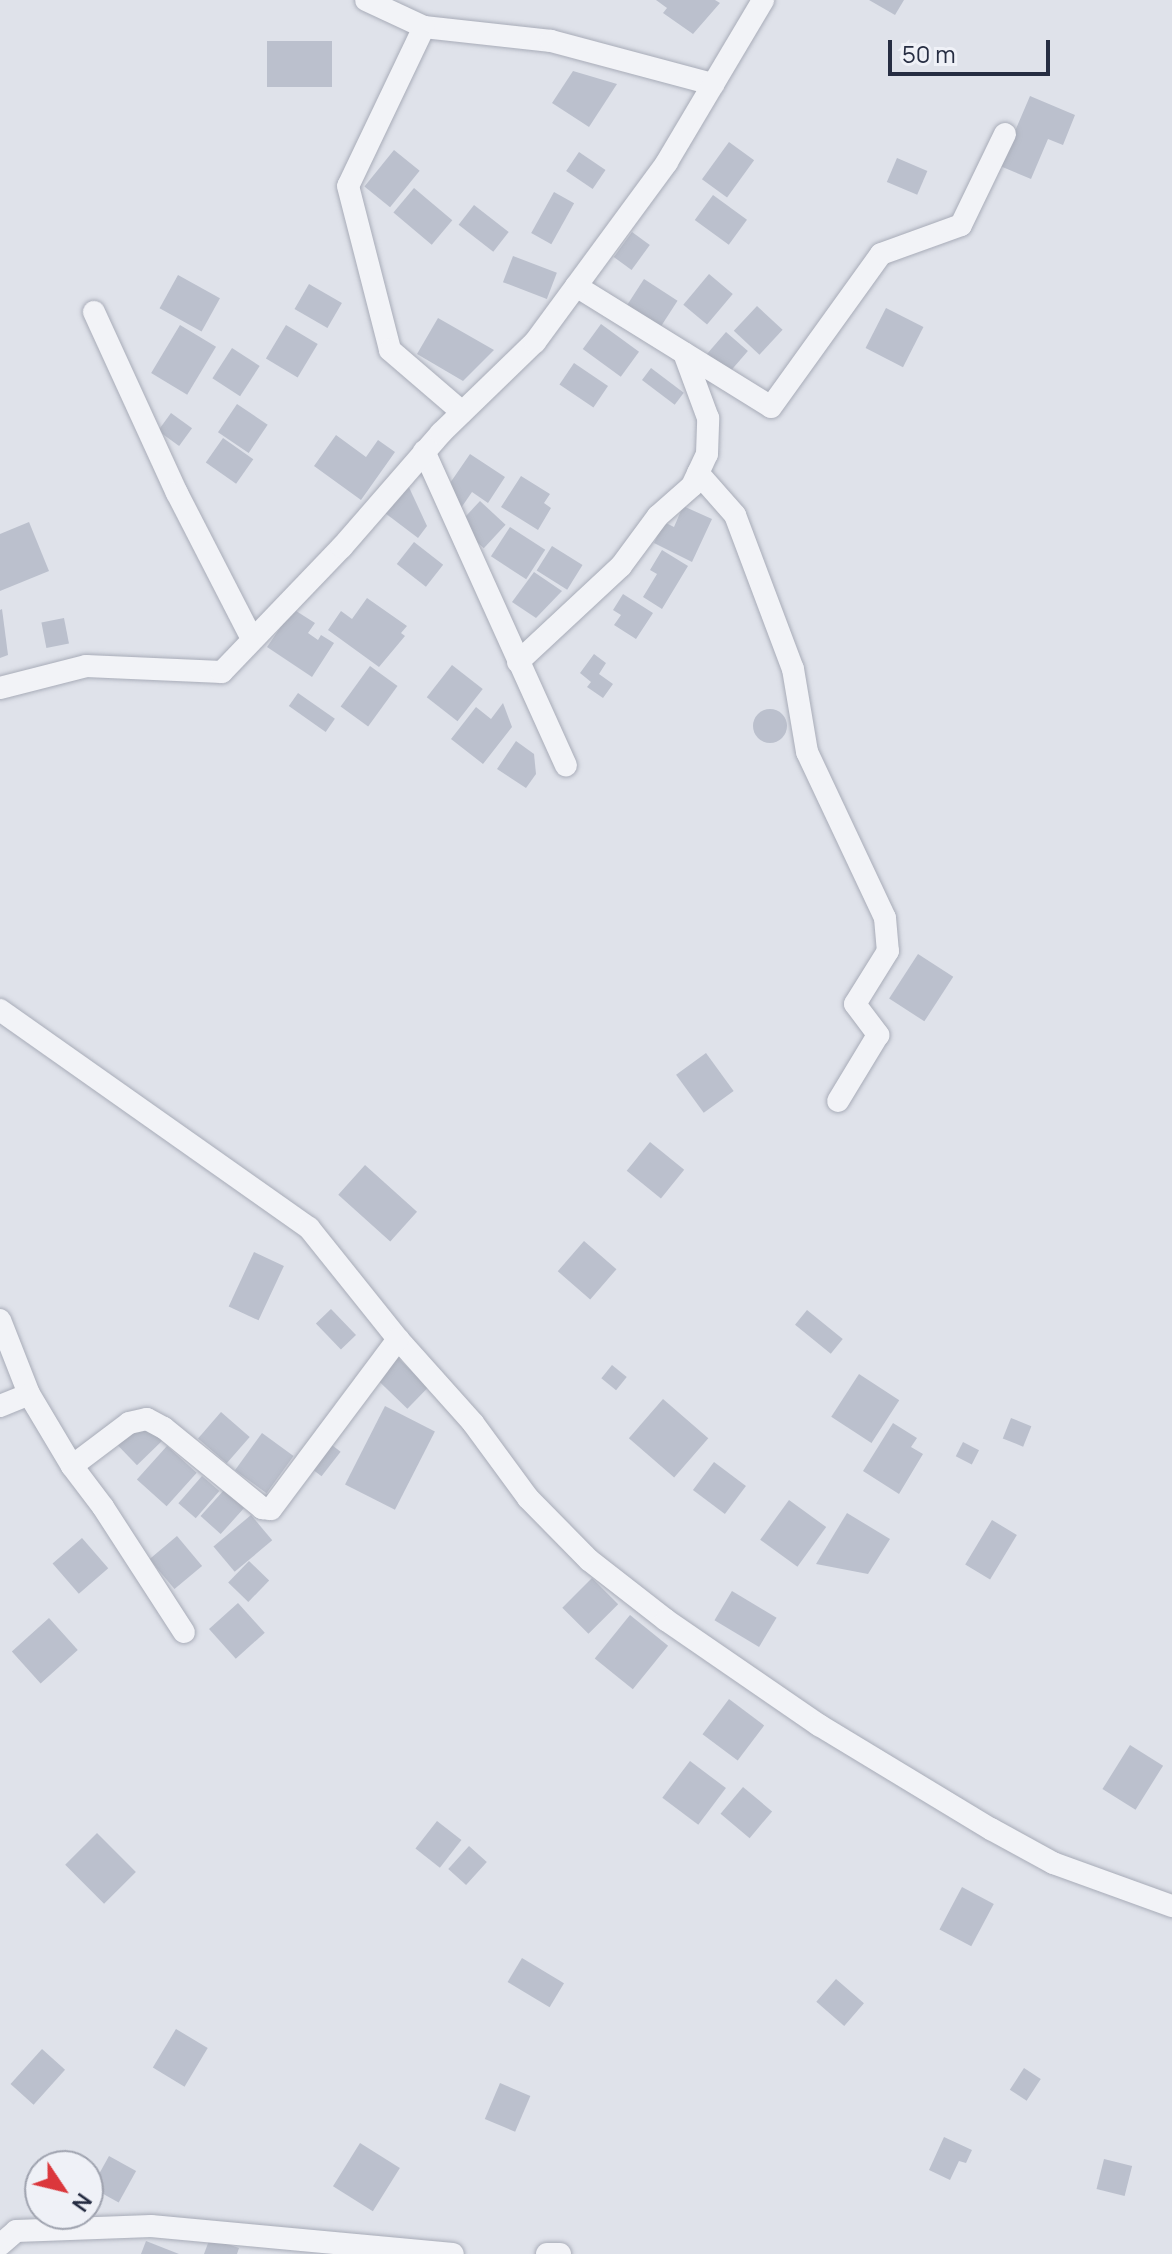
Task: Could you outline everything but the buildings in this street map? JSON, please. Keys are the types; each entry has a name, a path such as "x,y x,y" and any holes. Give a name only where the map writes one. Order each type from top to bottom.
{"street":[{"path":"366,0 424,27 551,41 713,84"},
{"path":"0,688 86,666 222,672 342,547 424,451 535,342 667,162 763,0"},
{"path":"424,27 348,186 390,350 462,412"},
{"path":"576,286 771,407 881,254 961,225 1005,134"},
{"path":"94,312 177,493 252,639"},
{"path":"518,662 580,600 621,566 658,516 692,486 707,454 708,418 684,353"},
{"path":"424,451 566,765"},
{"path":"698,473 735,515 793,669 807,752 885,918 888,951 855,1004 878,1035 838,1101"},
{"path":"0,1010 309,1228 398,1339 473,1423 528,1498 589,1560 666,1620 831,1733 991,1829 1053,1863 1172,1906"},
{"path":"0,1320 29,1394 72,1466 103,1507 184,1632"},
{"path":"72,1466 129,1423 147,1419 164,1428 262,1508 271,1509 398,1339"},
{"path":"0,1406 29,1394"},
{"path":"5,2232 151,2226 453,2254"},
{"path":"547,2254 560,2254"}]}
